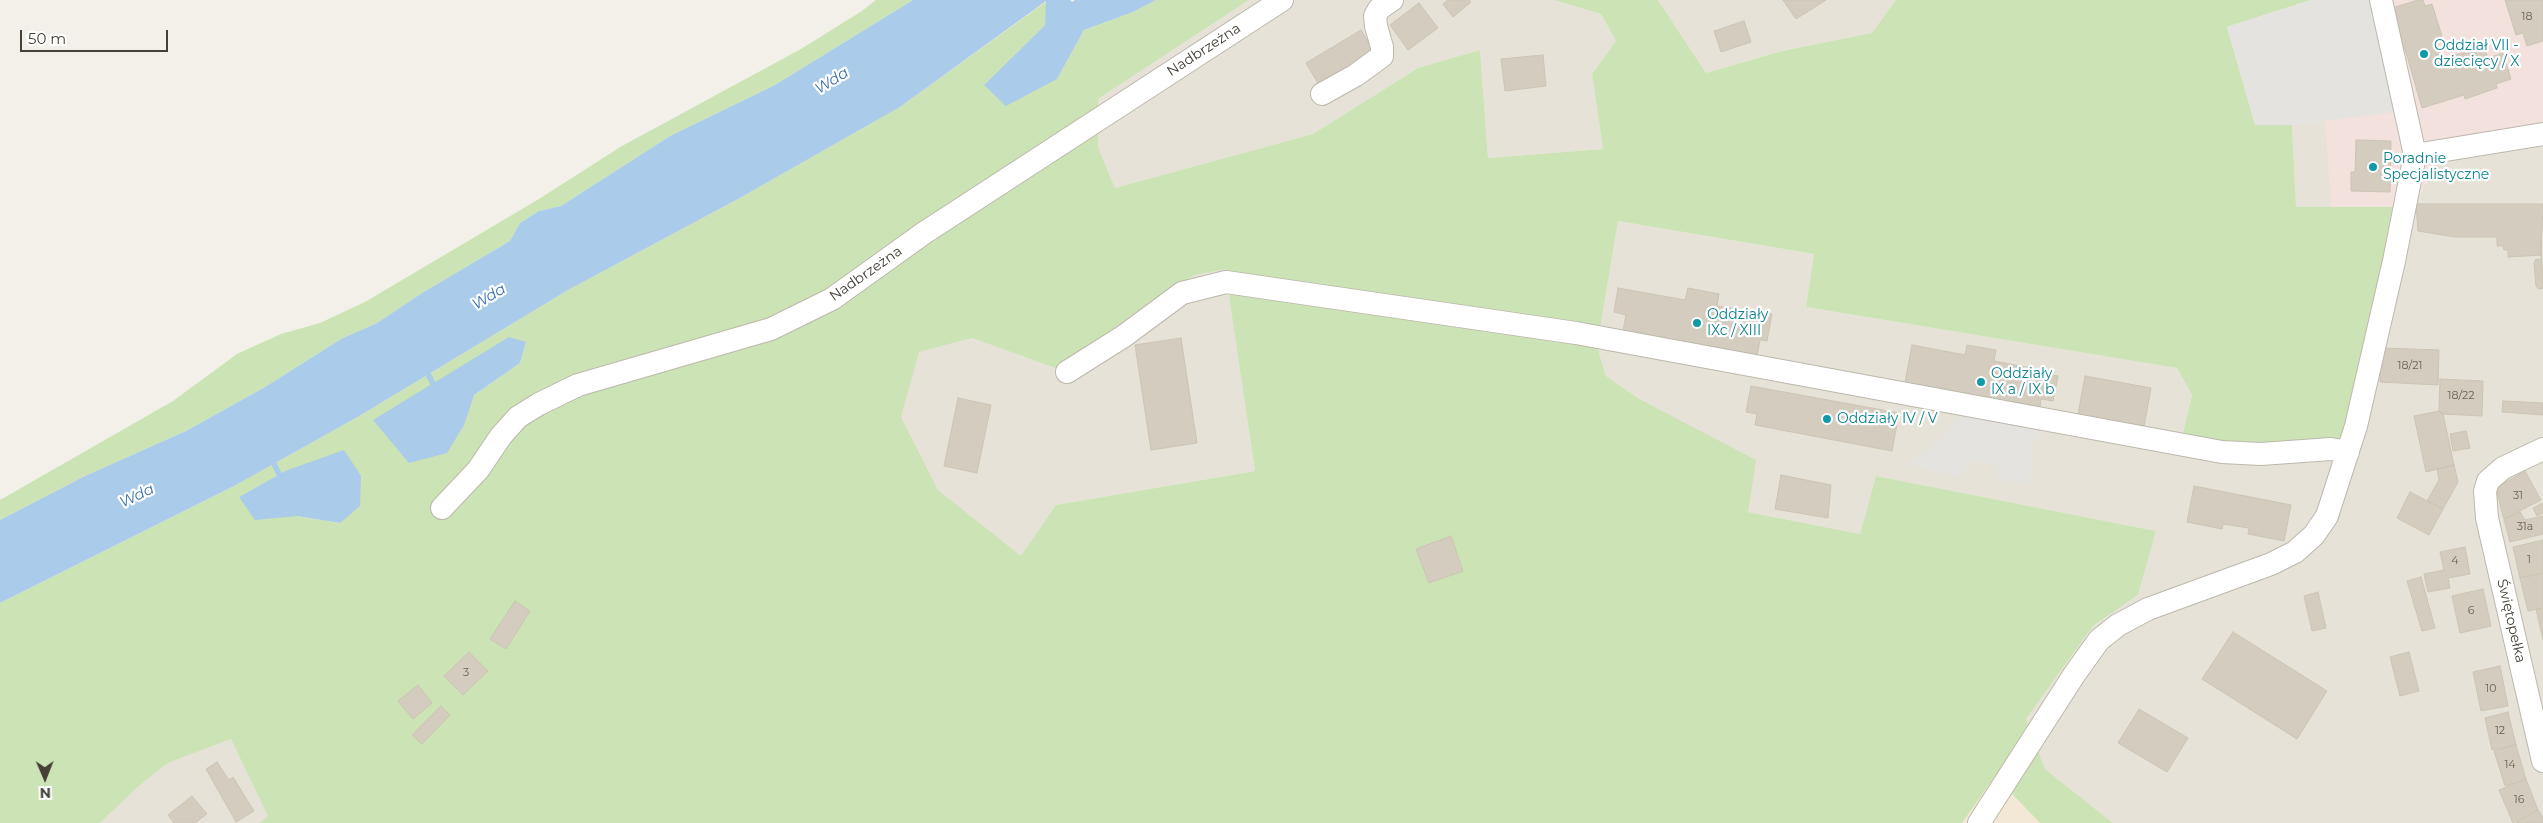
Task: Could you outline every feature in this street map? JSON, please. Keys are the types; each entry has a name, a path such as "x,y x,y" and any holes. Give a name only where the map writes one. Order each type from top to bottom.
{"street":[{"name":"Nadbrzeżna","path":"442,508 478,470 501,436 518,417 538,404 578,385 771,329 832,299 948,217 1282,0"},
{"path":"1322,94 1356,76 1382,56 1382,47 1375,16 1379,9 1392,0"},
{"path":"1979,823 2074,675 2099,640 2118,625 2148,609 2271,564 2295,552 2314,535 2327,516 2348,452 2394,261 2415,155 2381,0"},
{"path":"2415,155 2543,134"},
{"path":"1067,372 1124,336 1182,293 1226,282 1576,333 2222,452 2261,454 2331,449 2348,452"},
{"name":"Świętopełka","path":"2543,449 2504,468 2488,481 2485,491 2487,518 2543,761"}],"shaded area":[{"path":"1249,0 1554,0 1601,14 1616,41 1592,74 1603,149 1488,158 1480,50 1418,68 1313,134 1115,188 1098,147 1098,99"},
{"path":"1658,0 1896,0 1873,33 1782,51 1706,73"},
{"path":"2311,0 2372,0 2396,112 2292,125 2255,125 2227,27"},
{"path":"2372,0 2543,0 2543,144 2439,159 2418,200 2394,207 2331,207 2325,121 2395,111"},
{"path":"2543,0 2543,823 2113,823 2045,769 2026,719 2093,626 2138,595 2156,531 1876,476 1860,534 1748,512 1641,400 1606,376 1597,347 1618,221 1814,254 1806,307 2177,368 2192,395 2182,436 2350,412 2394,207 2296,207 2292,125 2395,112"},
{"path":"1225,268 1255,471 1056,505 1021,557 938,490 901,417 918,352 972,338 1058,369 1161,294 1195,275"},
{"path":"1969,406 2052,421 2033,443 2029,483 1998,480 1997,466 1973,460 1958,477 1906,464 1933,446"},
{"path":"231,739 269,816 259,823 100,823 140,785 168,763"},
{"path":"1995,775 2040,823 1962,823"}],"green space":[{"path":"876,0 913,0 775,85 670,136 561,206 539,211 520,223 510,241 422,293 377,323 341,339 265,387 186,431 85,476 0,520 0,500 173,401 237,354 281,334 320,323 365,302 539,199 622,146 801,49 862,11"},
{"path":"1156,0 1249,0 1098,99 1098,147 1115,188 1313,134 1418,68 1480,50 1488,158 1603,149 1592,74 1616,41 1601,14 1554,0 1658,0 1706,73 1782,51 1872,33 1896,0 2311,0 2227,27 2255,124 2292,125 2296,207 2394,207 2350,412 2341,441 2267,448 2182,437 2192,395 2177,368 1806,307 1814,254 1618,221 1597,347 1606,376 1641,400 1756,460 1748,512 1860,534 1876,476 2156,531 2138,595 2093,626 2026,719 2045,769 2113,823 2040,823 1995,776 1962,823 259,823 268,816 231,739 168,763 140,785 100,823 0,823 0,603 236,485 361,415 568,290 738,199 900,107 1047,1 1045,25 984,85 1057,79 1084,30 1133,12","holes":["1225,269 1255,471 1056,505 1021,556 938,490 901,417 919,352 972,338 1058,369 1161,294 1195,275","526,342 520,363 474,395","285,471 340,523 297,516 239,497"]}],"water":[{"name":"Wda","path":"913,0 1070,0 1072,2 1075,0 1156,0 1133,12 1084,30 1057,79 1006,106 984,85 1045,25 1046,1 900,107 738,199 568,290 361,415 236,485 0,603 0,520 85,476 186,431 265,387 341,339 377,323 422,293 510,241 520,223 539,211 561,206 670,136 775,85"},
{"path":"509,337 526,342 520,363 474,395 464,425 447,453 409,463 373,420"},
{"path":"344,450 361,476 360,506 340,523 297,516 255,520 239,497 285,471"}],"building":[{"path":"1448,0 1469,0 1471,2 1453,17 1443,4"},
{"path":"1783,0 1826,0 1796,19"},
{"name":"Oddział VII - dziecięcy / X","path":"2423,0 2425,6 2432,4 2442,36 2436,39 2444,66 2454,63 2452,56 2484,46 2488,58 2503,53 2511,79 2496,84 2497,88 2465,99 2464,95 2422,108 2405,49 2401,50 2392,8"},
{"path":"2505,0 2543,0 2543,41 2527,46 2523,33 2516,35"},
{"path":"1419,3 1438,28 1408,50 1390,25"},
{"path":"1744,21 1751,42 1721,52 1714,31"},
{"path":"1361,30 1377,56 1322,90 1306,63"},
{"path":"1543,55 1546,86 1505,91 1501,59"},
{"name":"Poradnie Specjalistyczne","path":"2356,140 2391,141 2390,192 2351,191 2351,172 2355,172"},
{"path":"2416,204 2543,204 2541,255 2508,257 2508,250 2504,250 2503,246 2497,246 2497,237 2455,237 2418,231"},
{"path":"2541,240 2543,288 2539,289 2536,286 2534,263 2536,259 2541,260"},
{"name":"Oddziały IXc / XIII","path":"1618,288 1685,300 1688,288 1719,294 1717,306 1772,314 1767,341 1760,340 1757,356 1623,331 1626,315 1614,312"},
{"path":"1181,338 1197,443 1151,450 1135,345"},
{"name":"Oddziały IX a / IX b","path":"1912,345 1965,355 1967,345 1996,350 1994,361 2047,371 2046,374 2058,376 2053,401 2041,399 2039,413 1904,388"},
{"path":"2381,348 2439,350 2438,385 2380,382"},
{"path":"2085,376 2151,388 2143,432 2077,420"},
{"path":"2440,379 2483,381 2482,416 2443,414 2439,411"},
{"name":"Oddziały IV / V","path":"1751,386 1899,413 1892,451 1755,425 1757,414 1746,412"},
{"path":"958,398 991,405 977,473 944,466"},
{"path":"2503,401 2543,403 2543,415 2502,412"},
{"path":"2439,411 2443,414 2454,465 2426,472 2414,416"},
{"path":"2466,431 2470,448 2453,451 2450,434"},
{"path":"2454,465 2458,482 2443,509 2427,501 2439,480 2437,469"},
{"path":"2525,471 2541,500 2504,519 2497,492 2501,485"},
{"path":"1781,475 1831,485 1828,518 1775,509"},
{"path":"2194,486 2291,505 2284,541 2248,534 2249,528 2223,524 2222,529 2187,522"},
{"path":"2410,492 2443,509 2429,535 2397,518"},
{"path":"2543,503 2543,513 2537,516 2533,508"},
{"path":"2520,512 2525,520 2543,516 2543,534 2510,542 2504,519"},
{"path":"1451,536 1463,571 1429,583 1416,549"},
{"path":"2543,540 2543,573 2520,578 2513,547"},
{"path":"2465,547 2470,574 2448,578 2450,588 2428,592 2424,574 2444,570 2440,552"},
{"path":"2543,573 2543,608 2528,611 2520,578"},
{"path":"2421,577 2435,628 2422,631 2407,581"},
{"path":"2483,589 2491,626 2460,633 2452,596"},
{"path":"2318,592 2326,628 2312,631 2304,596"},
{"path":"515,601 530,611 506,649 490,639"},
{"path":"2543,608 2543,640 2536,609"},
{"path":"2233,632 2327,691 2297,739 2202,679"},
{"path":"469,652 488,671 463,695 444,676"},
{"path":"2409,652 2419,691 2400,696 2390,657"},
{"path":"2500,666 2508,706 2481,711 2473,672"},
{"path":"418,685 432,703 413,719 398,701"},
{"path":"441,706 450,715 422,744 412,735"},
{"path":"2139,709 2188,738 2167,772 2118,743"},
{"path":"2508,712 2516,745 2492,750 2485,718"},
{"path":"2516,745 2526,779 2505,786 2494,751"},
{"path":"217,762 229,780 233,777 254,811 236,822 206,769"},
{"path":"2526,779 2538,810 2513,823 2499,790"},
{"path":"192,796 207,814 195,823 174,823 168,815"},
{"path":"2538,810 2543,817 2543,823 2516,823"}],"waterway":[{"path":"428,374 433,384"},
{"path":"274,464 279,474"}],"place":[{"name":"Oddział VII - dziecięcy / X","path":"2424,54"},
{"name":"Poradnie Specjalistyczne","path":"2373,167"},
{"name":"Oddziały IXc / XIII","path":"1697,323"},
{"name":"Oddziały IX a / IX b","path":"1981,382"},
{"name":"Oddziały IV / V","path":"1827,419"}]}
